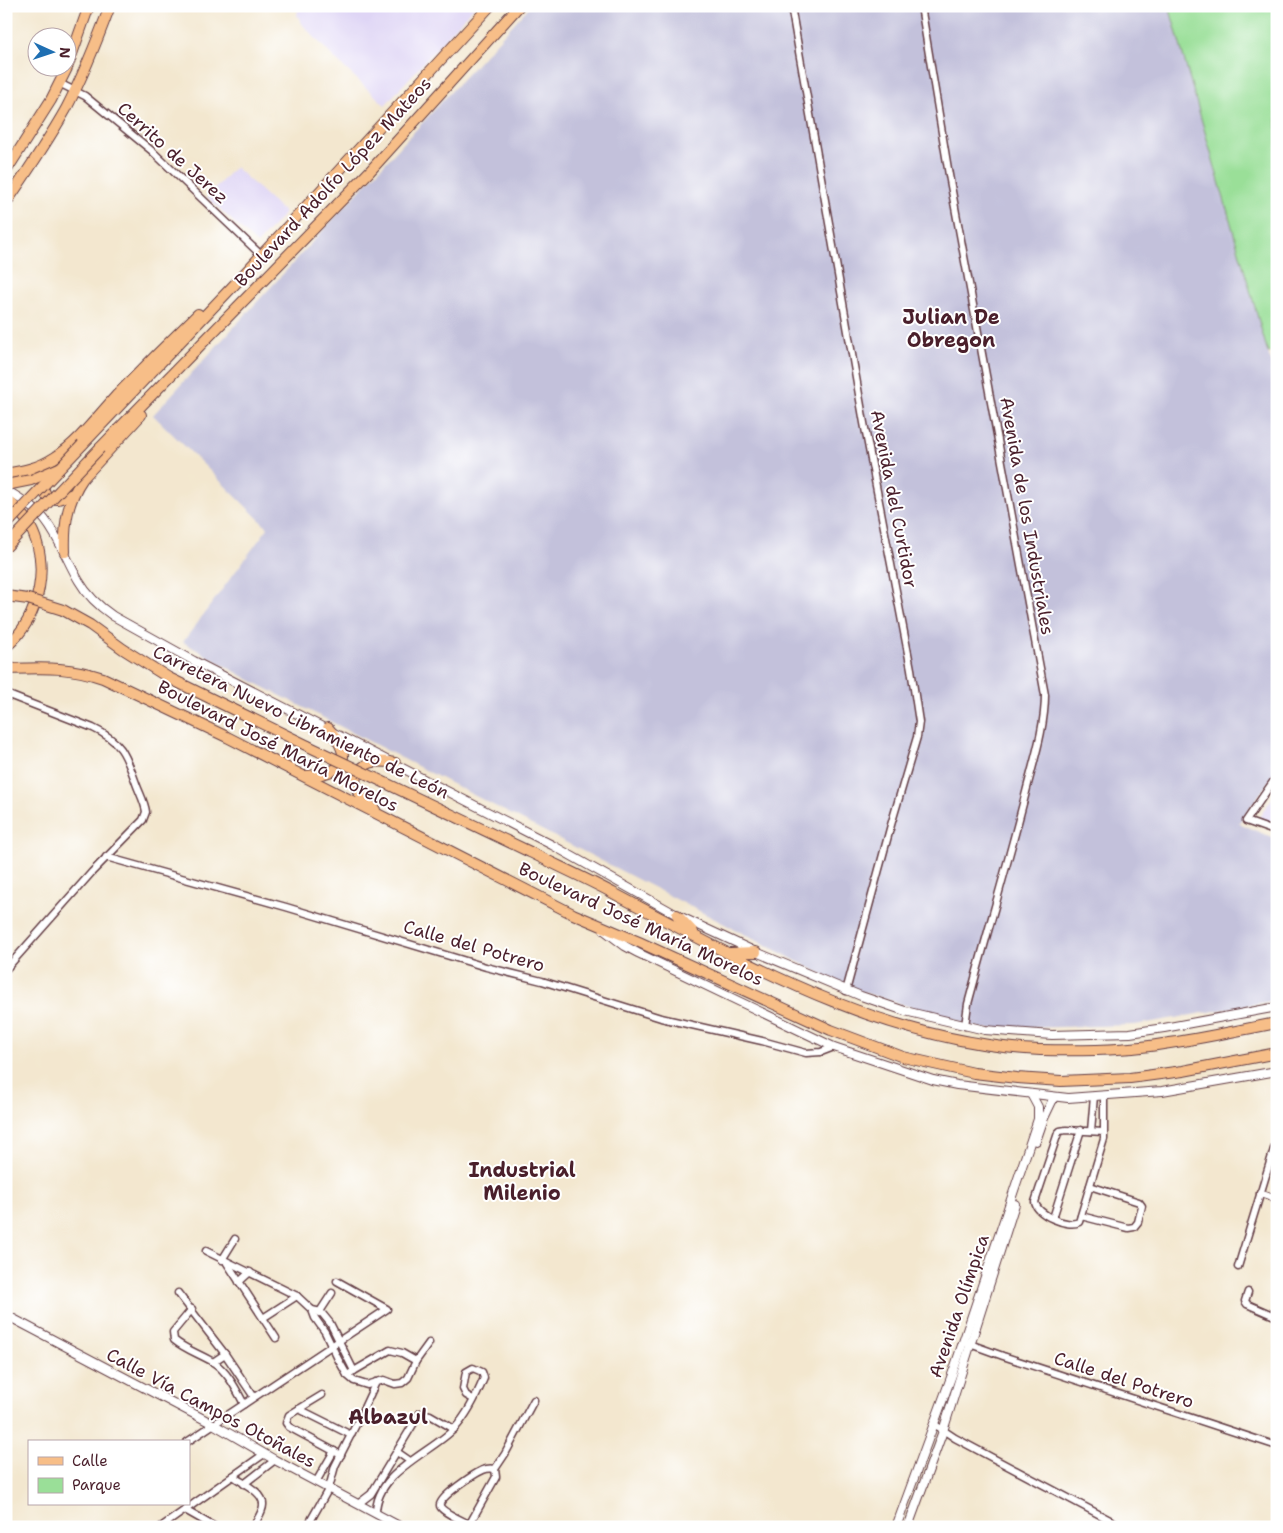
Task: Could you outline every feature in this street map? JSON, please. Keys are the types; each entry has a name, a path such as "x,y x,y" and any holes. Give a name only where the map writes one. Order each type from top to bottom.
{"main road":[{"path":"78,37 90,6"},
{"path":"6,203 50,136 75,90 110,6"},
{"name":"Boulevard Adolfo López Mateos","path":"6,525 235,284 260,254 490,6"},
{"name":"Boulevard Adolfo López Mateos","path":"6,547 382,158 519,6"},
{"path":"6,171 51,100 61,78"},
{"path":"73,494 54,500 49,498 45,494 44,489 45,479 48,474 146,364 210,301 235,284"},
{"path":"65,552 65,521 73,494 83,478 227,324 251,292"},
{"path":"6,474 29,470 42,465 73,444"},
{"path":"6,485 31,480 62,467"},
{"path":"6,498 23,516 35,538 39,553 40,584 38,596 27,623 16,638 6,647"},
{"name":"Carretera Nuevo Libramiento de León","path":"6,596 28,599 63,610 90,624 169,678 530,852"},
{"name":"Boulevard José María Morelos","path":"6,669 66,669 104,678 304,776 596,924 831,1030 903,1057 944,1067 1017,1078 1093,1081 1183,1071 1277,1053"},
{"path":"6,674 24,669"},
{"path":"304,776 326,774 335,771 340,765 343,757 342,748 328,728"},
{"path":"380,816 359,791 355,779 366,764 380,761 395,763"},
{"name":"Boulevard José María Morelos","path":"530,852 698,939 856,1011 900,1026 932,1034 984,1044 1040,1050 1130,1048 1175,1042 1277,1023"},
{"path":"676,915 698,939"},
{"path":"728,953 756,952"}],"street":[{"name":"Avenida del Curtidor","path":"790,6 864,422 911,669 918,722 917,737 846,991"},
{"name":"Avenida de los Industriales","path":"921,6 949,175 1045,695 1045,710 1032,768 971,995 965,1026"},
{"name":"Cerrito de Jerez","path":"59,83 75,90 107,113 152,151 260,254"},
{"path":"6,490 41,515 65,552 85,591 113,616 194,661 328,728 552,845 676,915 846,991 905,1011 965,1026 1024,1034 1106,1034 1164,1028 1277,1007"},
{"path":"6,694 107,735 115,741 124,752 146,812 142,820 106,857 6,969"},
{"path":"1277,776 1246,821 1277,832"},
{"name":"Calle del Potrero","path":"106,857 286,907 486,967 542,981 661,1018 806,1053 821,1052 834,1047"},
{"path":"596,924 625,946 638,953 834,1047 933,1080 972,1088 1054,1097 1104,1096 1185,1088 1277,1070"},
{"name":"Avenida Olímpica","path":"908,1527 943,1431 967,1343 1038,1119 1038,1108 1030,1094"},
{"path":"1091,1131 1094,1096"},
{"path":"1104,1096 1104,1132 1102,1150 1079,1222 1072,1224 1058,1221 1040,1212 1035,1204 1060,1131 1104,1132"},
{"name":"Avenida Olímpica","path":"896,1527 934,1424 967,1343 1044,1118 1054,1097"},
{"path":"1053,1218 1081,1130"},
{"path":"1238,1267 1277,1140"},
{"path":"1081,1216 1128,1228 1134,1227 1138,1222 1142,1206 1139,1202 1090,1186"},
{"path":"1260,1193 1277,1199"},
{"path":"224,1261 235,1239"},
{"path":"206,1252 297,1296 312,1310 347,1375 360,1384 367,1385 384,1380 395,1384 402,1383 408,1378 416,1361 429,1343"},
{"path":"224,1261 276,1338"},
{"path":"239,1282 250,1272"},
{"path":"190,1440 387,1309 336,1281"},
{"path":"1248,1292 1245,1301 1247,1304 1277,1316"},
{"path":"178,1293 225,1354 254,1397"},
{"path":"315,1318 332,1294"},
{"path":"263,1318 297,1296"},
{"path":"192,1309 173,1332 174,1340 190,1351 213,1362 223,1371 244,1404"},
{"path":"312,1310 321,1312 330,1322 354,1371"},
{"name":"Calle Vía Campos Otoñales","path":"6,1315 213,1424 274,1460 401,1527"},
{"name":"Calle del Potrero","path":"967,1343 1277,1446"},
{"path":"347,1375 390,1350 402,1353 416,1361"},
{"path":"213,1362 225,1354"},
{"path":"376,1514 379,1498 398,1470 454,1429 465,1415 484,1376 482,1372 473,1368 466,1372 463,1389 466,1395 473,1398"},
{"path":"307,1527 329,1488 335,1466 376,1382"},
{"path":"322,1395 289,1415 286,1423 341,1455"},
{"path":"495,1469 481,1470 445,1495 440,1502 440,1506 466,1525 495,1480 495,1469 506,1454 534,1400"},
{"path":"299,1409 351,1435"},
{"path":"358,1504 371,1494 420,1413 430,1414 454,1429"},
{"path":"934,1424 943,1431 1123,1527"},
{"path":"316,1482 334,1451"},
{"path":"397,1452 410,1461"},
{"path":"161,1527 264,1454"},
{"path":"244,1484 274,1460"},
{"path":"233,1476 259,1494 264,1504 253,1527"},
{"path":"381,1476 389,1481"},
{"path":"185,1510 215,1527"}],"shaded area":[{"path":"299,6 475,6 385,105 336,60 303,25 297,15"},
{"path":"530,6 1174,6 1268,353 1277,378 1277,770 1239,823 1277,840 1277,1000 1135,1025 982,1029 849,988 248,679 183,642 268,528 153,415"},
{"path":"235,167 285,213 257,244 207,197"},
{"path":"1277,791 1277,827 1258,819"}],"green space":[{"path":"1169,6 1277,6 1277,351 1268,353"}],"district":[{"name":"Julian De Obregon","path":"951,328"},
{"name":"Industrial Milenio","path":"522,1182"},
{"name":"Albazul","path":"388,1417"}]}
